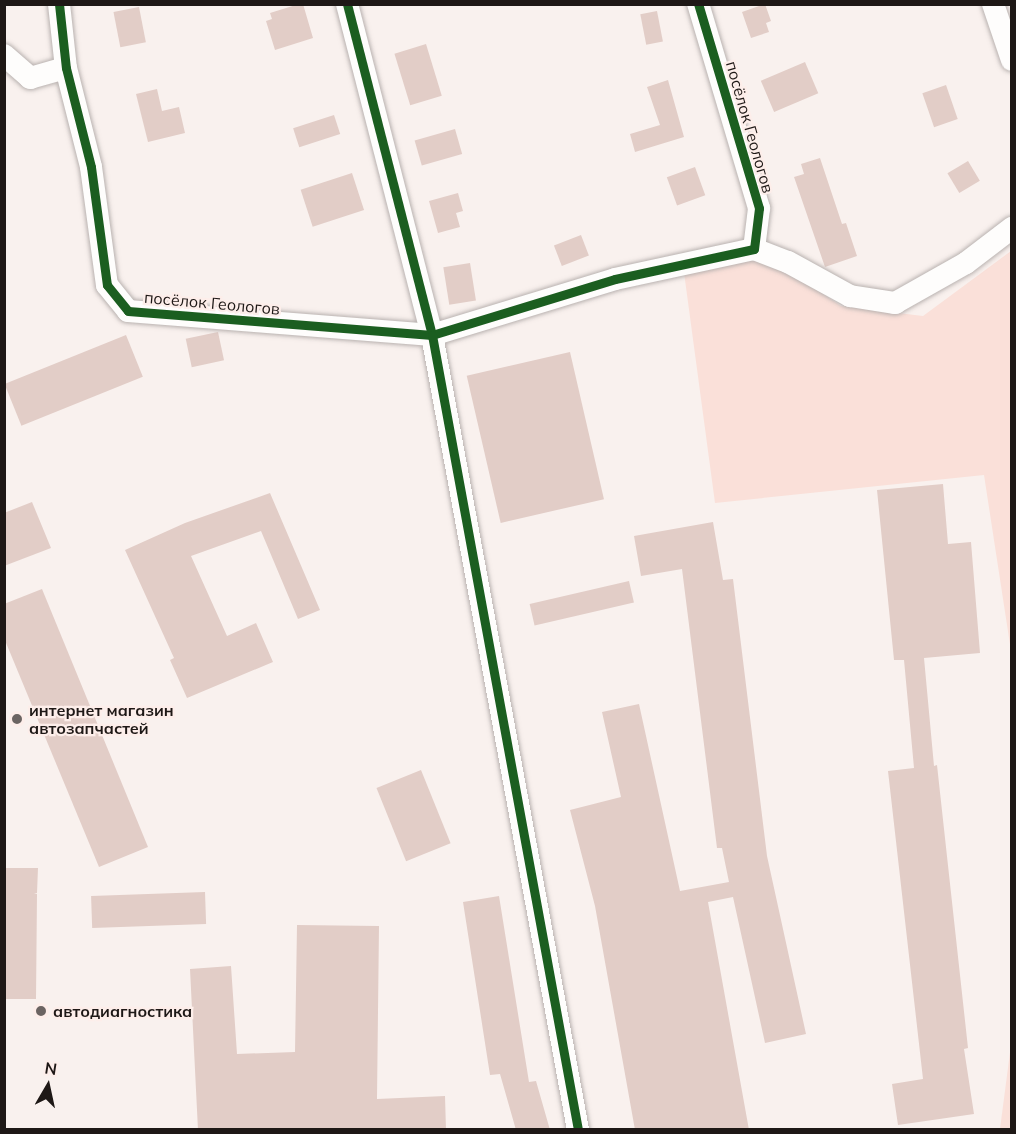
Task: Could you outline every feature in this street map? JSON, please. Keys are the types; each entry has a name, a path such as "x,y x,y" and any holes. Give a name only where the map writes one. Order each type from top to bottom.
{"street":[{"name":"посёлок Геологов","path":"59,4 66,68 90,167 107,285 128,311 432,335 615,279 754,249 759,208 698,4"},
{"path":"347,4 432,335 578,1130"},
{"path":"993,4 1011,60"},
{"path":"4,55 30,78 66,68"},
{"path":"754,249 788,262 850,296 895,303 966,263 1011,228"}],"shaded area":[{"path":"1011,251 1011,651 984,475 715,503 683,265 769,258 841,306 923,316"},
{"path":"1011,1045 1011,1129 1000,1129"}],"building":[{"path":"303,4 313,38 275,50 266,21 272,19 270,13"},
{"path":"765,4 771,21 766,23 769,32 751,38 742,12"},
{"path":"139,7 146,42 120,47 113,12"},
{"path":"657,11 663,41 646,45 640,14"},
{"path":"426,44 442,96 410,105 394,54"},
{"path":"805,62 818,93 774,112 761,81"},
{"path":"668,80 684,137 635,152 630,134 660,125 647,87"},
{"path":"946,85 958,119 934,127 922,93"},
{"path":"157,89 162,111 179,107 185,133 148,142 136,94"},
{"path":"334,115 340,134 299,147 293,128"},
{"path":"455,129 462,154 422,166 415,141"},
{"path":"820,158 842,224 846,223 857,256 825,267 794,177 804,174 801,164"},
{"path":"968,161 980,181 959,193 947,173"},
{"path":"695,167 705,195 677,205 667,177"},
{"path":"352,173 364,210 313,227 301,190"},
{"path":"458,193 463,211 456,213 460,227 438,233 429,201"},
{"path":"581,235 589,256 562,266 554,245"},
{"path":"470,263 476,301 449,305 443,267"},
{"path":"218,332 224,360 192,367 186,339"},
{"path":"126,335 143,377 21,426 5,384"},
{"path":"570,352 604,499 501,523 467,376"},
{"path":"943,484 948,544 971,542 980,653 924,658 934,766 937,765 968,1048 964,1049 974,1114 898,1125 892,1084 923,1079 888,771 914,768 904,660 894,660 877,490"},
{"path":"270,493 320,610 298,619 261,531 191,556 227,636 256,623 273,662 187,698 170,660 174,658 125,550 185,523"},
{"path":"32,502 51,548 4,566 4,513"},
{"path":"713,522 723,580 733,579 767,856 806,1034 765,1043 733,897 708,902 749,1130 635,1130 595,906 570,810 621,797 602,712 639,704 680,891 729,882 722,848 717,848 682,569 641,576 634,536"},
{"path":"629,581 634,602 535,625 530,604"},
{"path":"42,589 148,847 99,867 4,638 4,604"},
{"path":"421,770 451,843 406,861 376,788"},
{"path":"4,868 38,868 37,893 34,894 37,894 36,999 4,999"},
{"path":"205,892 206,924 92,928 91,896"},
{"path":"499,896 529,1082 536,1081 550,1130 516,1130 500,1074 490,1075 463,902"},
{"path":"297,925 379,926 377,1099 445,1096 446,1130 198,1130 190,969 231,966 237,1054 295,1052"}],"cycle path":[{"path":"59,4 66,68 91,167 107,285 128,311 432,335 615,279 754,249 759,208 698,4"},
{"path":"347,4 432,335 578,1130"}],"place":[{"name":"интернет магазин автозапчастей","path":"17,719"},
{"name":"автодиагностика","path":"41,1011"}]}
